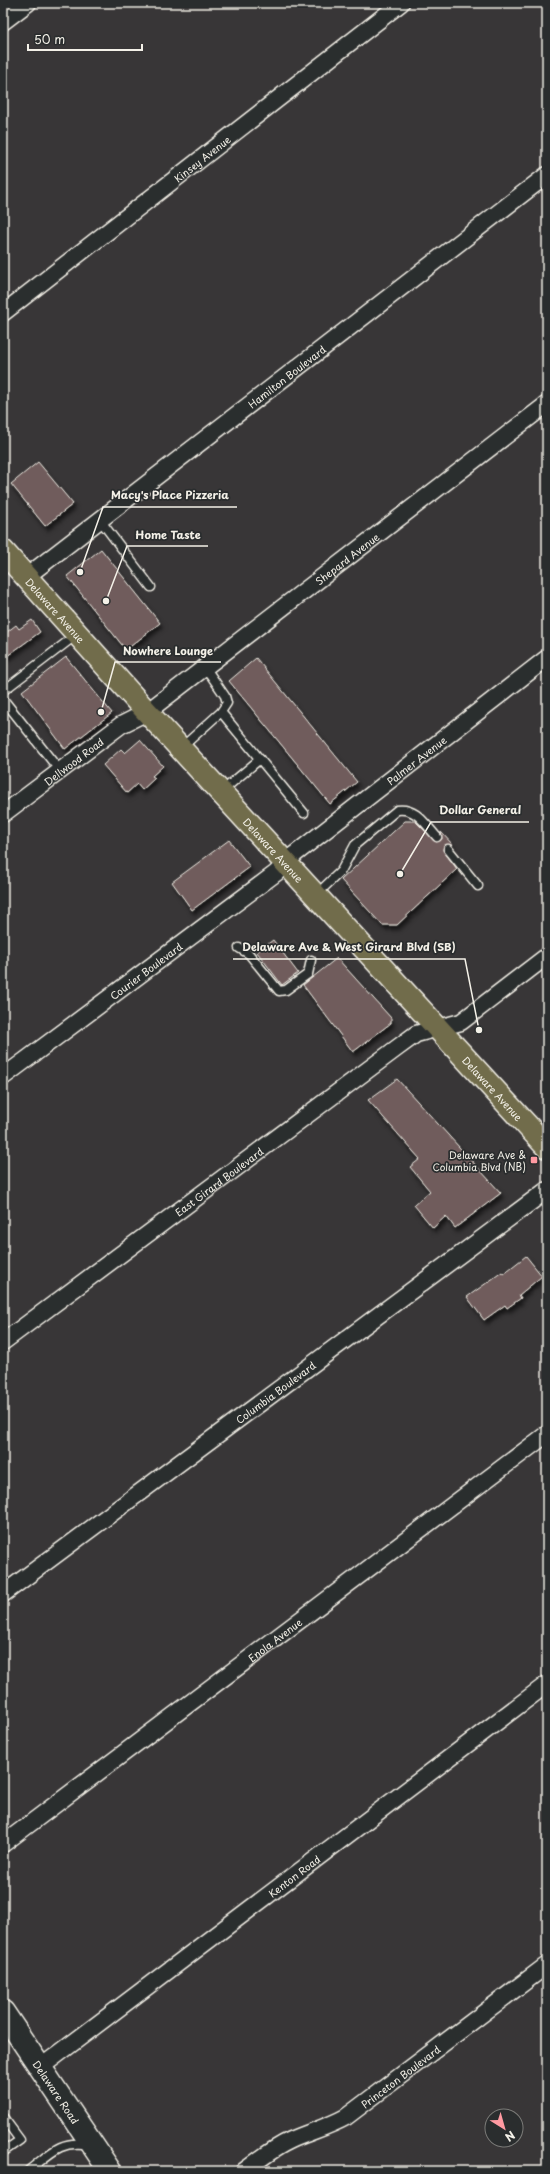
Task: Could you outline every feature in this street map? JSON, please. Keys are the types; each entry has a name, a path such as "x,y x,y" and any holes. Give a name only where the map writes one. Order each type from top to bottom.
{"main road":[{"name":"Delaware Avenue","path":"5,558 26,577 180,749 547,1147"}],"street":[{"path":"3,22 28,3"},
{"name":"Kinsey Avenue","path":"3,313 401,3"},
{"name":"Hamilton Boulevard","path":"26,577 547,175"},
{"name":"Shepard Avenue","path":"147,712 547,404"},
{"name":"Palmer Avenue","path":"286,863 547,658"},
{"name":"Dellwood Road","path":"3,814 121,725 147,712"},
{"name":"Courier Boulevard","path":"3,1077 216,919 286,863"},
{"name":"East Girard Boulevard","path":"3,1342 416,1034 461,1022 547,956"},
{"name":"Columbia Boulevard","path":"3,1594 547,1190"},
{"name":"Enola Avenue","path":"3,1844 547,1434"},
{"name":"Kenton Road","path":"41,2067 547,1684"},
{"name":"Princeton Boulevard","path":"244,2171 267,2153 290,2140 326,2127 346,2117 547,1965"},
{"name":"Delaware Road","path":"3,2012 110,2171"}],"lane":[{"path":"100,520 151,587"},
{"path":"3,691 77,635"},
{"path":"180,749 221,712 227,704 225,696 205,668"},
{"path":"3,699 60,771"},
{"path":"221,712 304,813"},
{"path":"221,792 260,759"},
{"path":"316,895 341,871 355,845 397,810 404,808 415,812 437,836"},
{"path":"448,849 478,886"},
{"path":"239,948 249,954 278,991 286,990 308,974 311,960"},
{"path":"3,2117 20,2140 3,2152"},
{"path":"28,2171 62,2145 75,2142 93,2146"}],"building":[{"path":"38,462 73,504 45,526 11,484"},
{"path":"101,549 160,623 126,650 67,576"},
{"path":"32,620 40,632 3,659 3,635 16,625 19,629"},
{"path":"66,657 112,713 65,749 22,691"},
{"path":"256,658 357,782 330,804 229,681"},
{"path":"140,740 163,766 152,776 155,778 142,790 137,784 127,793 103,765 121,749 125,753"},
{"path":"405,821 415,821 436,842 442,839 441,832 453,845 445,845 443,850 457,869 397,925 382,925 341,880"},
{"path":"229,840 250,867 192,910 172,882"},
{"path":"273,940 298,973 282,985 257,952"},
{"path":"337,958 391,1018 391,1023 353,1052 303,985"},
{"path":"397,1079 501,1193 455,1228 446,1216 433,1228 414,1205 430,1191 410,1167 420,1159 368,1100"},
{"path":"526,1256 542,1276 519,1295 521,1298 507,1308 505,1305 484,1320 467,1297 502,1272 503,1274"}],"place":[{"name":"Macy's Place Pizzeria","path":"80,572"},
{"name":"Home Taste","path":"106,601"},
{"name":"Nowhere Lounge","path":"101,712"},
{"name":"Dollar General","path":"400,874"},
{"name":"Delaware Ave & West Girard Blvd (SB)","path":"479,1030"},
{"name":"Delaware Ave & Columbia Blvd (NB)","path":"534,1160"}]}
